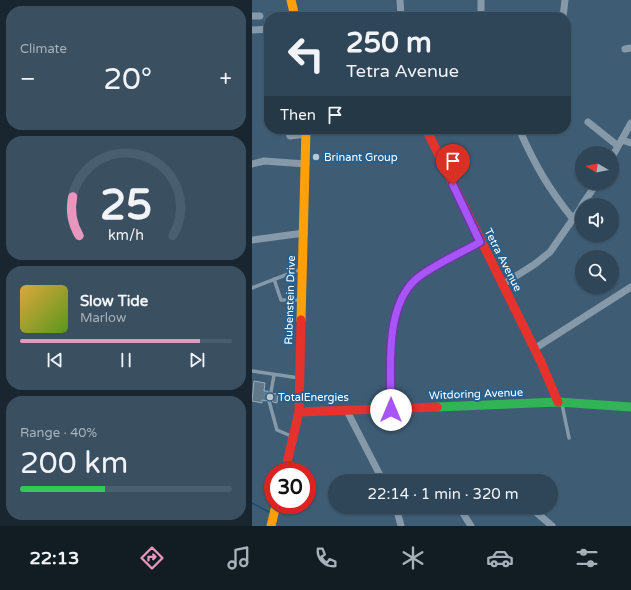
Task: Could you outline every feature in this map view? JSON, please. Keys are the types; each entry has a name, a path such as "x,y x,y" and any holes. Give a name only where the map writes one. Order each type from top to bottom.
{"street":[{"path":"291,0 294,12"},
{"path":"400,0 401,12"},
{"path":"481,0 481,12"},
{"path":"563,12 565,0"},
{"path":"252,16 260,16"},
{"path":"252,30 264,30"},
{"path":"588,122 620,143 631,143"},
{"path":"618,146 631,122"},
{"path":"289,134 290,136 298,134"},
{"name":"Rubenstein Drive","path":"286,462 298,412 304,268 306,134"},
{"name":"Tetra Avenue","path":"428,134 480,242 560,402"},
{"path":"521,134 537,170 555,197 573,219"},
{"path":"252,164 264,161 306,164"},
{"path":"502,285 535,264 550,252 575,216"},
{"path":"252,240 304,233"},
{"path":"391,410 393,324 401,301 408,288 419,277 480,242"},
{"path":"534,349 631,286"},
{"name":"Witdoring Avenue","path":"298,412 391,410 560,402 631,407"},
{"path":"347,411 379,474"},
{"path":"271,526 274,514"},
{"path":"398,514 401,526"},
{"path":"463,514 471,526"},
{"path":"538,514 552,526"}],"lane":[{"path":"252,288 274,278 304,268"},
{"path":"274,278 281,300 302,300"},
{"path":"252,371 300,378"},
{"path":"271,392 274,375"},
{"path":"269,402 276,430 292,436"},
{"path":"560,402 569,438"}],"building":[{"path":"254,381 265,383 264,391 268,391 269,395 278,393 277,403 273,402 269,398 266,401 262,400 262,403 252,401"}],"waterway":[{"path":"252,503 264,509"}],"traffic: fast":[{"path":"437,407 558,402 631,407"}],"traffic: slow":[{"path":"291,0 294,12"},
{"path":"301,320 306,134"},
{"path":"271,526 274,514"}],"traffic: jam":[{"path":"428,134 541,362 558,402"},
{"path":"287,462 299,412 301,320"},
{"path":"299,412 437,407"}],"place":[{"name":"Brinant Group","path":"316,157"},
{"name":"TotalEnergies","path":"270,397"}],"route":[{"path":"391,410 392,341 396,310 408,288 414,281 480,242 453,185"}]}
